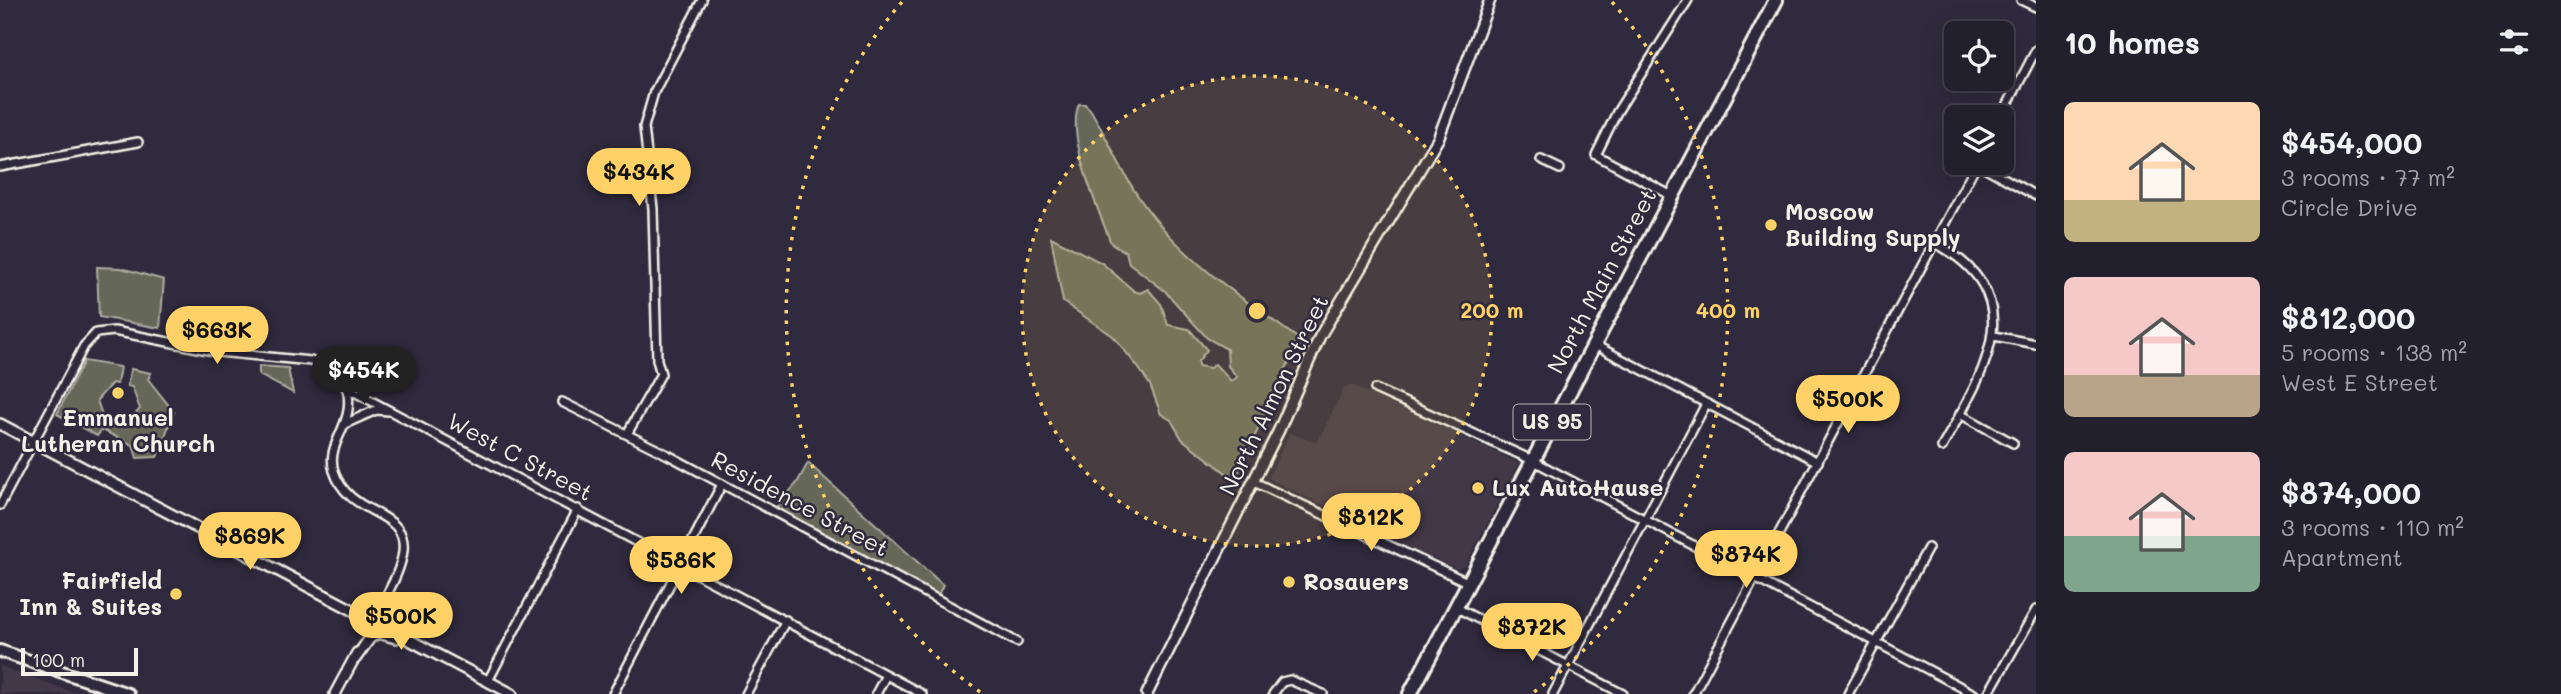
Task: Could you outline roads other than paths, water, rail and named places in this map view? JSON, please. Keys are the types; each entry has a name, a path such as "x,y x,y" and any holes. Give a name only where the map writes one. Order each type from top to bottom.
{"highway":[{"name":"North Main Street","path":"1410,694 1592,344 1776,0"}],"main road":[{"path":"0,651 128,694"}],"street":[{"path":"627,434 661,374 657,360 653,209 644,127 653,92 702,0"},
{"name":"North Almon Street","path":"1147,694 1254,482 1320,336 1438,139 1490,0"},
{"path":"1672,196 1595,155 1617,112 1688,0"},
{"path":"2021,0 2036,7"},
{"path":"2007,105 2036,50"},
{"path":"0,167 138,142"},
{"path":"1541,160 1560,169"},
{"path":"1693,694 1971,175"},
{"path":"1998,175 2036,196"},
{"path":"1935,243 1956,254 1975,272 1992,312 1994,336 1987,360 1942,447"},
{"name":"West C Street","path":"34,442 84,346 96,333 114,331 218,352 312,361 330,370 347,388 922,694"},
{"path":"1994,336 2036,344"},
{"path":"1592,344 1818,461"},
{"path":"347,388 350,412 333,453 333,469 340,484 353,499 392,522 403,544 403,565 385,598"},
{"path":"1375,389 1532,460 1974,694"},
{"name":"Residence Street","path":"562,402 722,484 1017,642"},
{"path":"1553,694 1706,404"},
{"path":"347,423 376,410 390,411"},
{"path":"1960,414 2013,443"},
{"path":"0,424 512,694"},
{"path":"0,505 34,442"},
{"path":"1254,482 1467,582"},
{"path":"613,694 722,484"},
{"path":"488,681 578,509"},
{"path":"1848,694 1928,548"},
{"path":"1455,607 1623,694"},
{"path":"1988,694 2036,610"},
{"path":"746,694 786,620"},
{"path":"335,694 374,621"},
{"path":"353,662 370,638 378,633 442,657"},
{"path":"876,694 886,675"},
{"path":"1273,694 1286,681 1297,681 1323,694"}],"place":[{"name":"Moscow Building Supply","path":"1771,225"},
{"name":"Emmanuel Lutheran Church","path":"118,393"},
{"name":"Lux AutoHause","path":"1478,488"},
{"name":"Rosauers","path":"1289,582"},
{"name":"Fairfield Inn & Suites","path":"176,594"}]}
